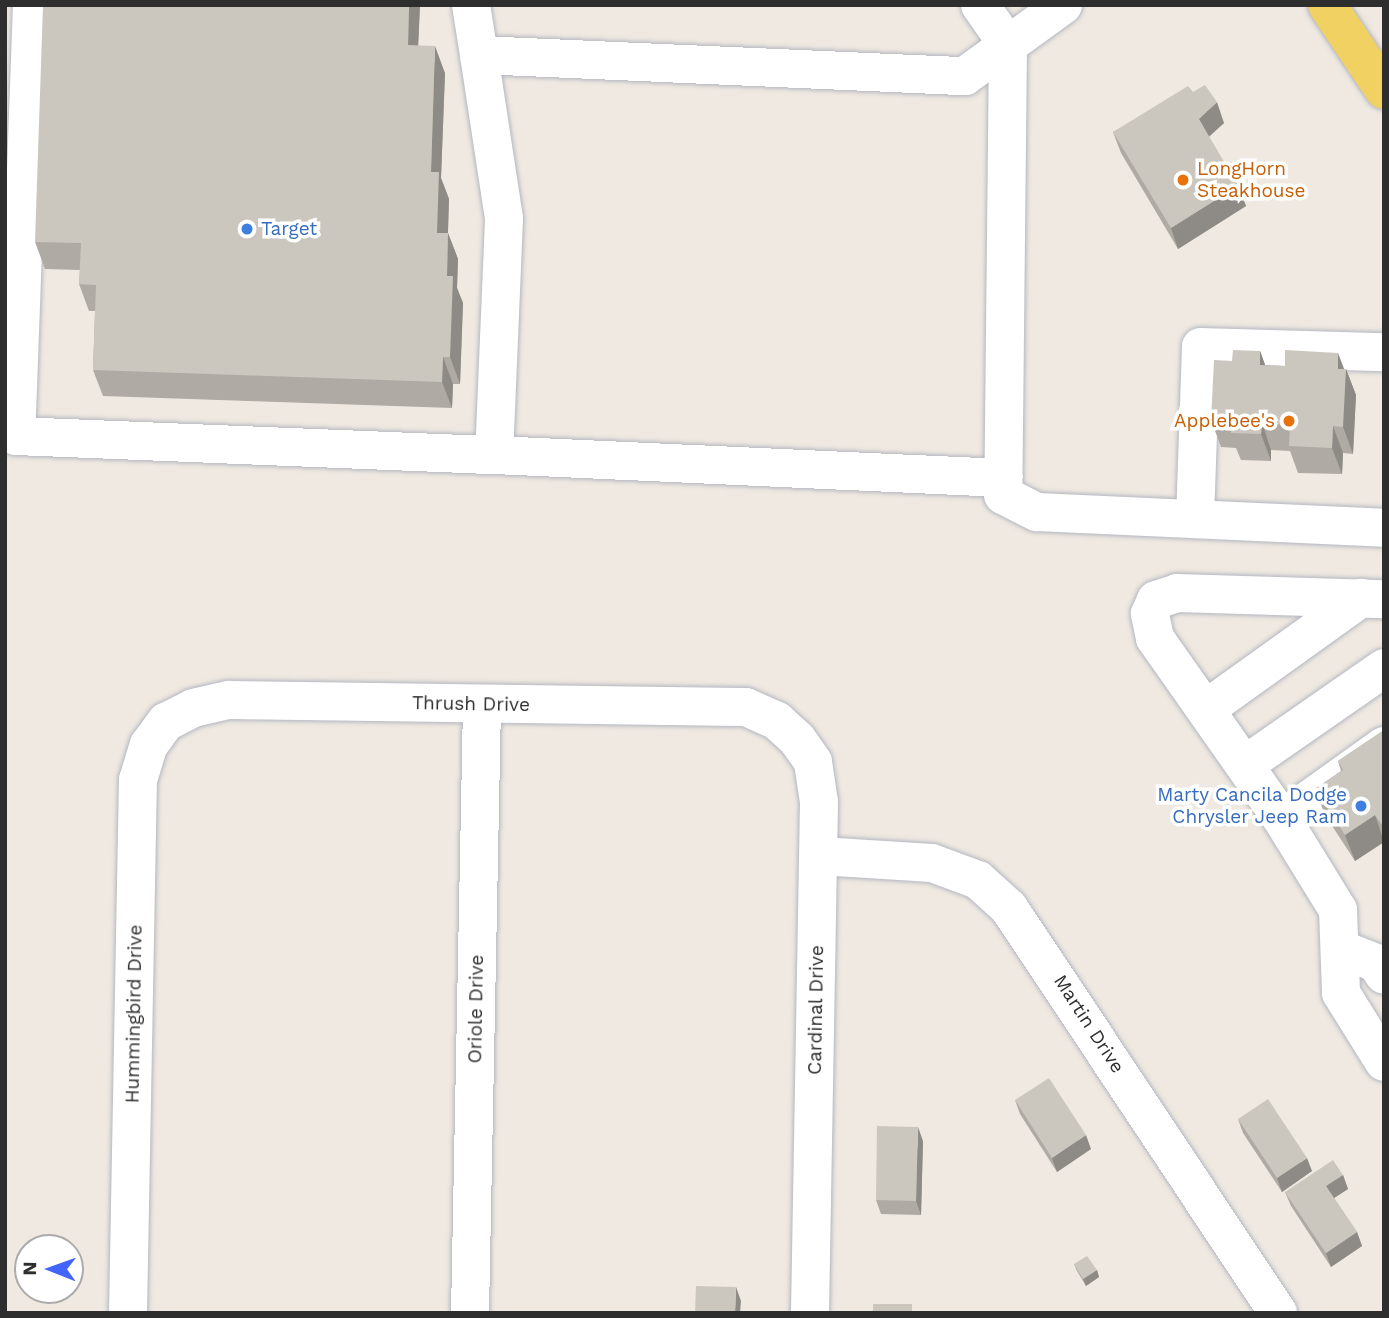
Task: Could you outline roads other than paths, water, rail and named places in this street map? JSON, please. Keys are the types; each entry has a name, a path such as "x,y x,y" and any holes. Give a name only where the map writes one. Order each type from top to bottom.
{"main road":[{"path":"1327,5 1384,90"}],"street":[{"path":"32,5 16,436 1003,478"},
{"path":"471,5 504,219 494,455"},
{"path":"980,5 1008,45 1003,495 1037,512 1384,528"},
{"path":"480,55 964,76 1063,5"},
{"path":"1195,519 1201,347 1384,352"},
{"path":"1372,599 1177,593 1156,600 1150,614 1155,638 1246,764 1338,909 1341,993 1384,1062"},
{"path":"1206,709 1372,599"},
{"path":"1246,764 1384,668"},
{"name":"Thrush Drive","path":"166,722 193,708 229,699 746,707 777,721"},
{"name":"Oriole Drive","path":"470,1313 482,705"},
{"name":"Cardinal Drive","path":"777,721 813,762 819,802 810,1313"},
{"name":"Hummingbird Drive","path":"128,1313 138,780 149,745 166,722"},
{"path":"1282,819 1384,746"},
{"name":"Martin Drive","path":"820,856 932,863 978,880 1009,908 1278,1313"},
{"path":"1341,949 1381,966"}],"place":[{"name":"LongHorn Steakhouse","path":"1183,180"},
{"name":"Target","path":"247,229"},
{"name":"Applebee's","path":"1289,421"},
{"name":"Marty Cancila Dodge Chrysler Jeep Ram","path":"1361,806"}]}
